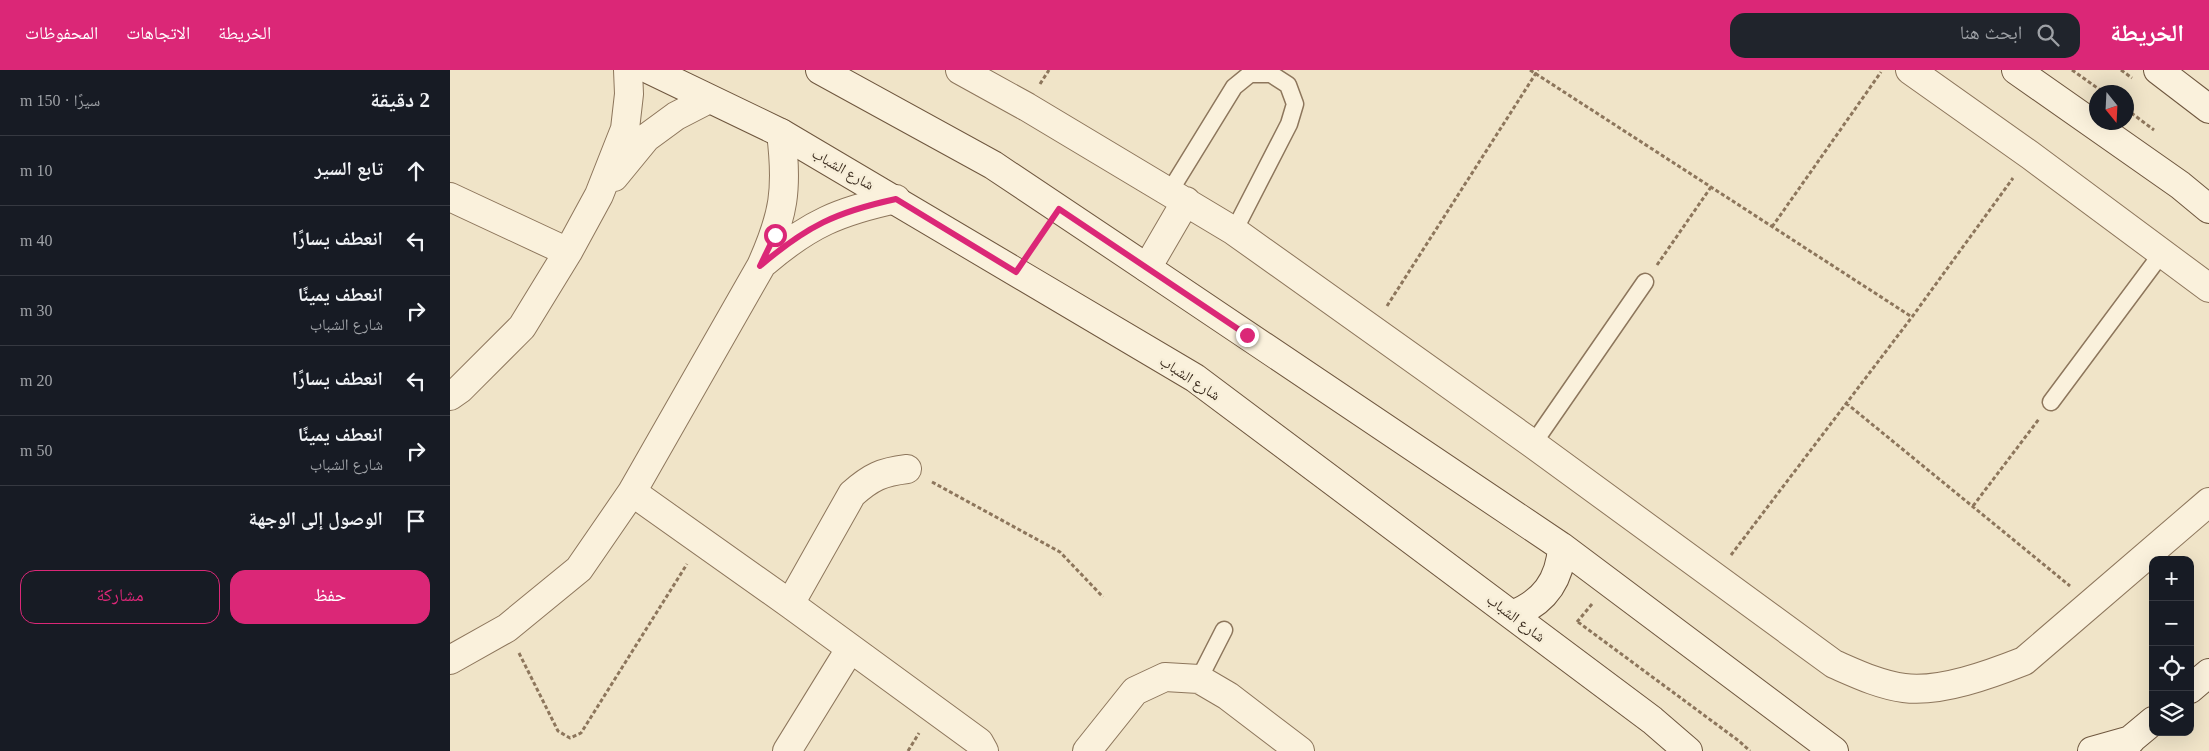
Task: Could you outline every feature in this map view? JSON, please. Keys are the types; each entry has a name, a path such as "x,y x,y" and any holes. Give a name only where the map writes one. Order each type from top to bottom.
{"street":[{"path":"453,390 522,327 568,252 599,195 625,129 629,94 628,70"},
{"name":"شارع الشباب","path":"650,70 781,133 896,199 1195,378 1652,720 1683,749"},
{"path":"820,70 993,165 1059,209 1562,547 1834,751"},
{"path":"960,70 1028,106 1234,231 1534,444 1834,664 1869,679 1905,688 1945,686 1993,673 2024,661 2209,502"},
{"path":"1910,70 2030,155 2209,288"},
{"path":"2016,70 2180,185 2209,209"},
{"path":"2158,70 2209,109"},
{"path":"599,195 646,138 676,116 709,99"},
{"path":"450,660 507,628 579,568 632,492 760,266 775,235 784,202 785,167 781,133"},
{"path":"1146,268 1178,196"},
{"path":"450,197 568,252"},
{"path":"760,266 790,241 822,221 858,207 896,199"},
{"path":"790,604 852,494 867,480 886,472 907,469"},
{"path":"632,492 979,742 984,751"},
{"path":"1512,615 1526,609 1549,590 1561,562 1562,547"},
{"path":"787,751 850,649"},
{"path":"2194,686 2209,673"},
{"path":"1087,751 1135,691 1165,677 1199,679 1228,696 1300,751"},
{"path":"2092,751 2124,745 2149,724"}],"lane":[{"path":"1178,196 1234,87 1250,74 1271,74 1288,85 1295,104 1289,124 1234,231"},
{"path":"2052,402 2162,253"},
{"path":"1534,444 1646,282"},
{"path":"1199,679 1224,630"}],"path":[{"path":"1530,70 1537,72 1912,317"},
{"path":"1772,227 1882,70"},
{"path":"2072,70 2093,85"},
{"path":"1372,330 1537,72"},
{"path":"1715,577 1912,317 2030,155"},
{"path":"1646,282 1711,187"},
{"path":"1016,272 1059,209"},
{"path":"1974,506 2052,402"},
{"path":"1846,403 1974,506 2091,604"},
{"path":"907,469 1060,552 1103,597"},
{"path":"507,628 558,731 570,738 582,733 701,542"},
{"path":"1556,648 1608,582"},
{"path":"1578,622 1750,751"}],"route":[{"path":"775,235 760,266 790,241 822,221 858,207 896,199 1016,272 1059,209 1247,335"}]}
